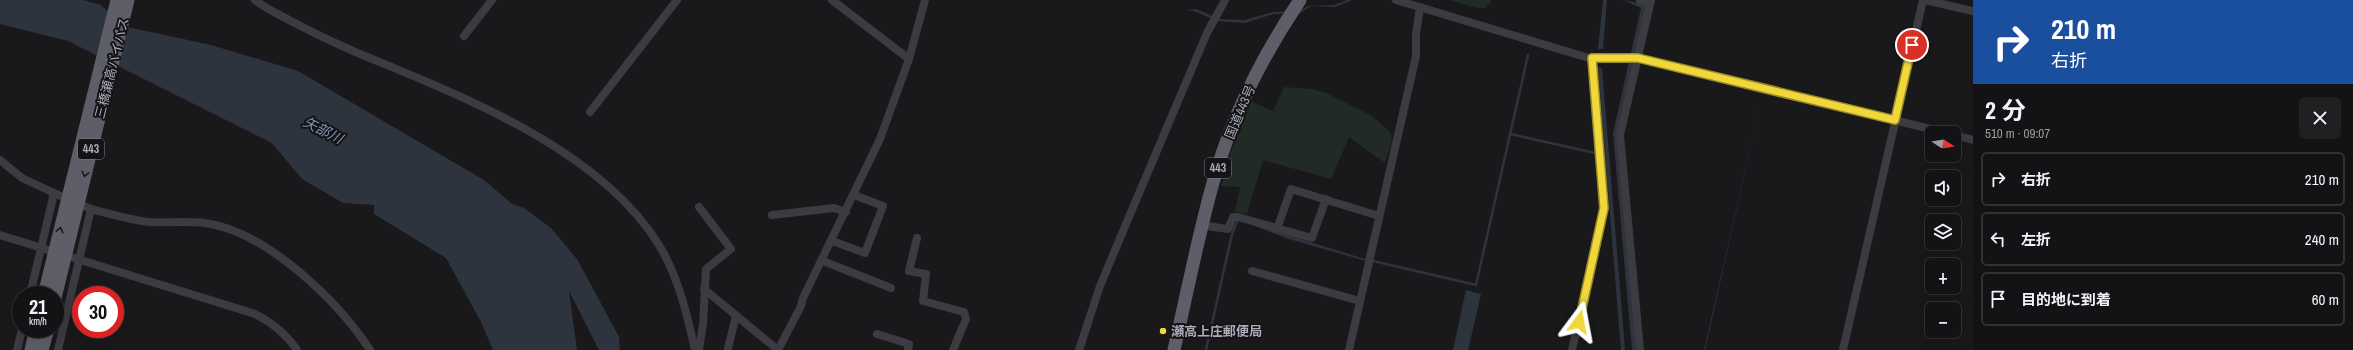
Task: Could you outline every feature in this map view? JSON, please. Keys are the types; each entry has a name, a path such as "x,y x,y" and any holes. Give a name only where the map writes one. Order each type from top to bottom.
{"highway":[{"name":"三橋瀬高バイパス","path":"46,286 117,0"},
{"name":"三橋瀬高バイパス","path":"58,286 128,0"},
{"name":"国道443号","path":"1174,350 1211,189 1222,154 1238,112 1260,66 1282,27 1300,0"},
{"path":"31,350 34,338"},
{"path":"42,350 45,338"}],"street":[{"path":"255,0 335,45 479,105 546,142 583,167 632,210 660,246 680,293 695,350"},
{"path":"464,36 492,0"},
{"path":"590,112 677,0"},
{"path":"832,0 909,59"},
{"path":"704,289 778,350 823,261 880,139 909,59 925,0"},
{"path":"1082,349 1100,286 1207,33 1225,0"},
{"path":"1396,0 1592,58 1638,58 1925,128"},
{"path":"1640,0 1651,1 1620,135 1640,350"},
{"path":"1843,350 1924,0 1973,11"},
{"path":"1349,350 1416,56 1416,34 1420,7"},
{"path":"1572,350 1604,208 1592,58"},
{"path":"1961,137 1973,140"},
{"path":"0,160 22,178"},
{"path":"0,168 54,194 91,209 127,219 206,223 240,235 262,246 300,272 334,304 370,350"},
{"path":"1277,229 1290,188 1379,216"},
{"path":"32,286 54,194"},
{"path":"832,241 865,253 883,206 854,194"},
{"path":"1207,226 1228,229 1233,217 1238,217 1312,238 1326,199"},
{"path":"698,350 703,324 706,269 731,248 699,207"},
{"path":"772,215 834,208 846,212"},
{"path":"58,350 91,209"},
{"path":"0,235 255,314 266,319 292,343 297,350"},
{"path":"917,238 909,271 926,274 923,301 964,312 966,319 953,350"},
{"path":"823,261 891,288"},
{"path":"1252,271 1360,301"},
{"path":"728,348 736,316"},
{"path":"877,334 909,344 908,350"},
{"path":"17,350 20,338"}],"shaded area":[{"path":"1449,0 1492,0 1486,8 1477,8"},
{"path":"1284,87 1312,89 1326,93 1372,116 1391,133 1392,140 1385,163 1349,137 1331,179 1263,160 1247,214 1235,212 1240,187 1221,186 1230,154 1251,101 1273,111"}],"water":[{"name":"矢部川","path":"0,0 83,0 101,5 123,26 211,45 298,71 484,180 512,204 524,208 551,228 577,259 619,337 620,350 599,350 569,291 577,350 493,350 481,322 446,258 374,214 374,205 343,203 302,179 272,143 68,41 0,24"},
{"path":"1347,0 1352,0 1335,7 1312,6 1299,13 1274,14 1245,23 1217,21 1194,11 1187,10 1196,9 1219,19 1244,20 1273,12 1299,11 1309,6 1334,5"},
{"path":"1603,0 1607,0 1603,49 1598,49"},
{"path":"1623,0 1639,3 1648,0 1618,132 1637,350 1632,350 1613,133 1641,8"},
{"path":"1598,67 1602,68 1625,350 1621,350"},
{"path":"1763,92 1705,350 1704,350"},
{"path":"1242,221 1365,259 1372,233 1366,261 1289,239"},
{"path":"1466,290 1481,294 1468,350 1453,350"}],"waterway":[{"path":"1373,261 1476,285 1528,55"},
{"path":"1510,134 1595,153"},
{"path":"1206,350 1232,234 1237,222"}],"place":[{"name":"瀬高上庄郵便局","path":"1163,331"}],"route":[{"path":"1579,322 1604,208 1592,58 1638,58 1895,120 1912,45"}]}
